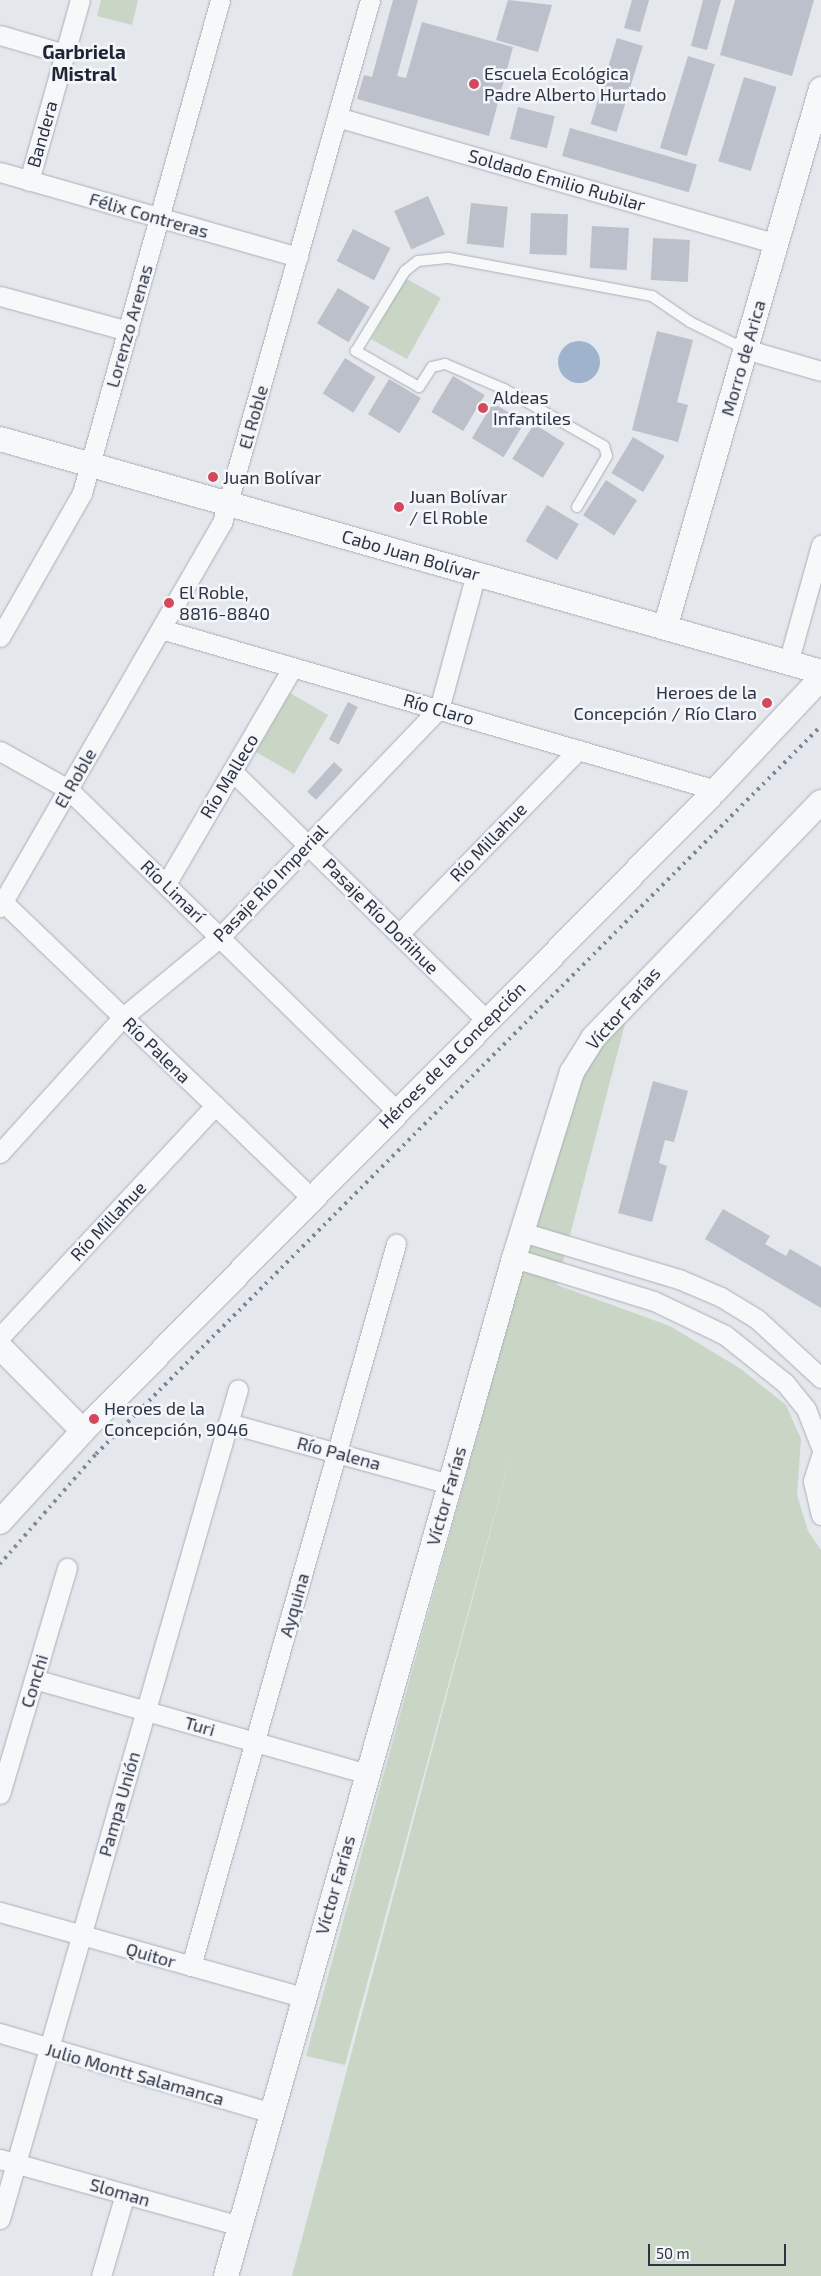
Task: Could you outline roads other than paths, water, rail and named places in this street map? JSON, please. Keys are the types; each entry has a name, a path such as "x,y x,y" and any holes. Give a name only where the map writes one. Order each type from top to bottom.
{"street":[{"name":"Bandera","path":"29,181 80,0"},
{"name":"Lorenzo Arenas","path":"0,637 8,605 82,493 220,0"},
{"name":"El Roble","path":"2,904 218,531 228,504 370,0"},
{"path":"0,35 65,54"},
{"name":"Morro de Arica","path":"665,628 821,89"},
{"name":"Soldado Emilio Rubilar","path":"337,117 776,244"},
{"name":"Félix Contreras","path":"0,172 298,257"},
{"path":"0,296 128,331"},
{"path":"745,349 821,371"},
{"name":"Cabo Juan Bolívar","path":"0,439 821,672"},
{"path":"788,663 821,545"},
{"name":"Pasaje Río Imperial","path":"0,1153 123,1017 220,937 439,710 476,574"},
{"name":"Río Claro","path":"161,629 716,790"},
{"name":"Río Malleco","path":"166,884 294,668"},
{"name":"Héroes de la Concepción","path":"0,1522 84,1431 486,1020 716,790 821,678"},
{"name":"Río Millahue","path":"399,934 578,750"},
{"name":"Río Limarí","path":"0,751 68,789 397,1111"},
{"name":"Pasaje Río Doñihue","path":"232,771 486,1020"},
{"name":"Víctor Farías","path":"226,2276 366,1774 514,1258 558,1108 572,1072 593,1038 821,802"},
{"name":"Río Palena","path":"2,904 312,1198"},
{"name":"Río Millahue","path":"0,1336 215,1106"},
{"path":"522,1232 643,1268 721,1297 757,1319 821,1378"},
{"name":"Ayquina","path":"191,1966 396,1244"},
{"path":"514,1258 634,1295 695,1318 751,1354 806,1409 821,1446"},
{"path":"634,1295 643,1268"},
{"path":"0,1347 84,1431"},
{"path":"798,1356 821,1363"},
{"name":"Pampa Unión","path":"0,2219 8,2161 49,2049 238,1389"},
{"name":"Río Palena","path":"228,1423 450,1484"},
{"path":"821,1456 814,1481 821,1515"},
{"name":"Conchi","path":"0,1794 67,1568"},
{"name":"Turi","path":"34,1678 366,1774"},
{"name":"Quitor","path":"0,1912 303,1997"},
{"name":"Julio Montt Salamanca","path":"0,2033 271,2113"},
{"name":"Sloman","path":"8,2161 240,2226"},
{"path":"101,2276 125,2194"}],"lane":[{"path":"577,507 607,456 604,446 504,389 445,364 432,366 419,386 356,351 405,271 418,261 449,258 652,296 690,322 745,349"}],"water":[{"path":"583,341 591,344 597,350 600,362 597,374 591,380 575,383 567,380 561,374 558,358 561,350 567,344"}],"railway":[{"path":"0,1564 96,1454 821,726"}],"place":[{"name":"Escuela Ecológica Padre Alberto Hurtado","path":"474,84"},
{"name":"Aldeas Infantiles","path":"483,408"},
{"name":"Juan Bolívar","path":"213,477"},
{"name":"Juan Bolívar / El Roble","path":"399,507"},
{"name":"El Roble, 8816-8840","path":"169,603"},
{"name":"Heroes de la Concepción / Río Claro","path":"767,703"},
{"name":"Heroes de la Concepción, 9046","path":"94,1419"}],"district":[{"name":"Garbriela Mistral","path":"84,63"}]}
